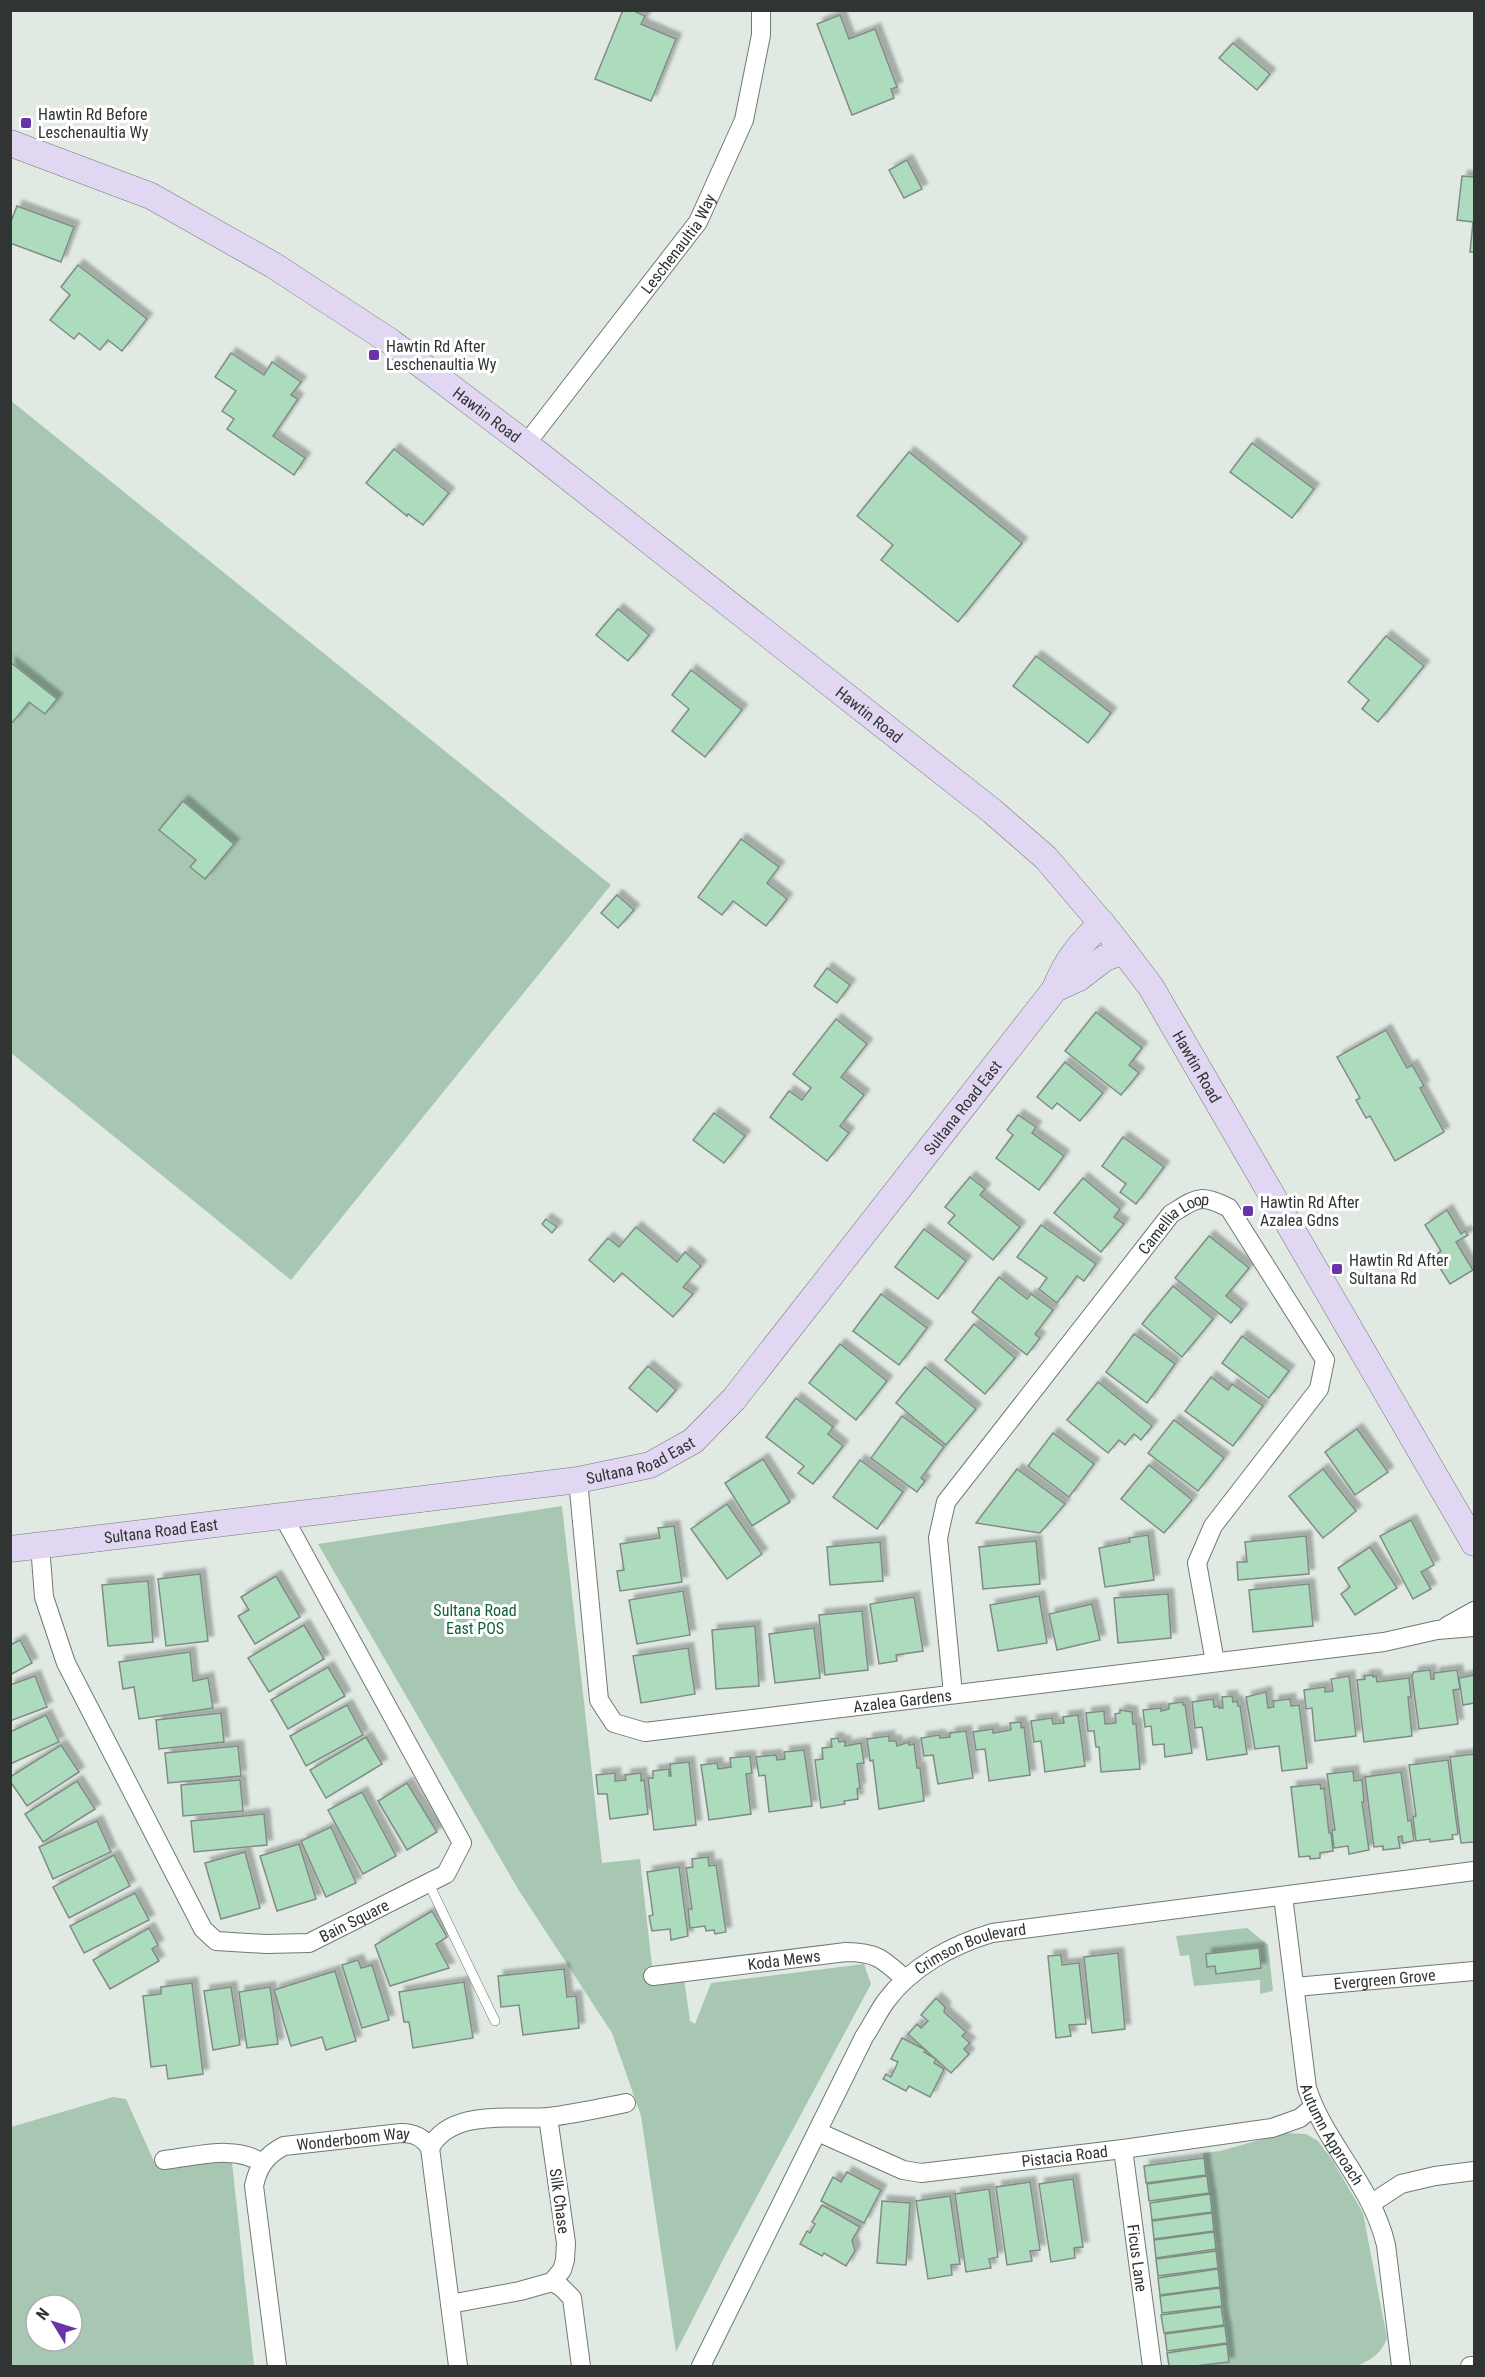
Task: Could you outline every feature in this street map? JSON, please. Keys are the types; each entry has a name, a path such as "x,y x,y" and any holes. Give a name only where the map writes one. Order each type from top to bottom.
{"main road":[{"name":"Hawtin Road","path":"10,143 151,195 273,265 391,342 526,444 992,811 1046,858 1102,923 1151,987 1474,1543"},
{"name":"Sultana Road East","path":"10,1549 578,1480 650,1466 693,1441 734,1399 1055,988 1064,966 1080,944 1102,923"},
{"name":"Sultana Road East","path":"1055,988 1079,978 1106,958 1124,951"}],"street":[{"name":"Leschenaultia Way","path":"526,444 698,222 744,120 761,35 760,10"},
{"name":"Camellia Loop","path":"953,1694 938,1538 946,1502 1171,1214 1197,1198 1214,1200 1229,1208 1325,1360 1319,1389 1213,1526 1197,1563 1215,1662"},
{"name":"Azalea Gardens","path":"578,1480 599,1701 614,1723 645,1732 1384,1642 1437,1630 1474,1627"},
{"name":"Bain Square","path":"40,1545 44,1597 66,1663 202,1929 216,1941 266,1944 309,1943 446,1874 462,1844 283,1516"},
{"name":"Azalea Gardens","path":"1437,1630 1474,1611"},
{"name":"Crimson Boulevard","path":"701,2367 864,2037 886,2001 905,1980 951,1948 992,1932 1474,1871"},
{"name":"Autumn Approach","path":"1283,1896 1304,2071 1313,2107 1372,2203 1386,2245 1401,2367"},
{"name":"Koda Mews","path":"653,1976 846,1952 866,1952 876,1956 905,1980"},
{"name":"Evergreen Grove","path":"1295,1987 1474,1971"},
{"path":"430,2148 440,2134 458,2124 515,2116 548,2117 626,2103"},
{"name":"Pistacia Road","path":"818,2132 903,2170 921,2173 1123,2149 1275,2127 1300,2118 1313,2107"},
{"name":"Silk Chase","path":"548,2117 566,2242 562,2270 552,2282"},
{"name":"Wonderboom Way","path":"262,2163 274,2151 284,2146 401,2133 411,2133 426,2142 430,2148 458,2367"},
{"name":"Ficus Lane","path":"1123,2149 1152,2367"},
{"path":"164,2160 224,2153 247,2155 262,2163 254,2186 277,2367"},
{"path":"1372,2203 1401,2184 1435,2176 1474,2171"},
{"path":"450,2304 520,2291 552,2282 572,2298 581,2367"}],"lane":[{"path":"428,1882 495,2021"}],"green space":[{"path":"10,400 611,885 291,1280 11,1053"},
{"name":"Sultana Road East POS","path":"562,1506 602,1863 640,1859 653,1975 683,1972 690,2021 695,2024 711,1983 864,1964 871,1984 676,2352 641,2116 612,2033 518,1889 318,1544"},
{"path":"1247,1928 1268,1945 1273,1991 1260,1994 1260,1980 1194,1986 1189,1955 1180,1956 1176,1936"},
{"path":"113,2097 126,2099 156,2166 164,2160 231,2153 254,2366 11,2366 10,2313 12,2315 10,2311 11,2127"},
{"path":"1285,2133 1306,2134 1318,2141 1333,2161 1363,2213 1387,2338 1375,2355 1357,2366 1195,2366 1229,2361 1203,2153 1220,2151"}],"building":[{"path":"623,10 632,10 645,16 641,24 676,39 651,101 595,79"},
{"path":"840,15 849,39 875,29 897,87 891,89 894,98 852,115 817,24"},
{"path":"1233,43 1270,74 1257,90 1219,58"},
{"path":"907,160 922,189 904,198 889,170"},
{"path":"1462,176 1474,177 1474,252 1470,252 1473,222 1457,220"},
{"path":"17,206 74,227 61,262 10,243 10,224"},
{"path":"78,265 147,319 122,351 108,340 100,350 79,333 74,339 50,320 70,295 61,287"},
{"path":"231,353 264,375 272,362 301,382 291,395 298,399 273,436 305,458 294,475 227,429 234,419 222,411 236,391 215,377"},
{"path":"1252,443 1314,489 1292,518 1230,472"},
{"path":"394,449 449,493 423,525 408,514 407,516 366,483"},
{"path":"909,452 1022,543 958,622 881,560 893,545 857,516"},
{"path":"618,609 649,635 628,661 596,635"},
{"path":"1386,636 1424,666 1378,722 1362,709 1369,700 1348,682"},
{"path":"1036,656 1111,713 1088,743 1013,686"},
{"path":"10,662 57,699 45,714 29,702 13,722 10,720"},
{"path":"691,670 742,710 705,757 672,731 689,709 672,695"},
{"path":"183,801 234,844 205,879 190,867 196,860 159,830"},
{"path":"741,839 779,867 767,883 787,899 766,926 733,901 722,915 698,897"},
{"path":"617,895 634,910 618,928 601,913"},
{"path":"827,968 850,985 837,1003 814,986"},
{"path":"1096,1012 1142,1048 1129,1065 1139,1073 1121,1095 1065,1051"},
{"path":"836,1019 867,1044 841,1077 864,1095 840,1126 849,1133 827,1161 770,1117 789,1091 802,1100 811,1088 793,1074"},
{"path":"1386,1030 1407,1068 1412,1065 1424,1086 1420,1088 1444,1132 1395,1161 1370,1116 1366,1118 1356,1100 1360,1098 1337,1057"},
{"path":"1065,1062 1103,1093 1080,1121 1057,1103 1052,1109 1037,1097"},
{"path":"714,1113 745,1136 724,1163 693,1140"},
{"path":"1018,1115 1036,1127 1032,1133 1064,1156 1039,1190 996,1158 1013,1135 1007,1130"},
{"path":"1123,1137 1164,1167 1136,1204 1120,1192 1126,1184 1102,1166"},
{"path":"970,1177 985,1189 980,1195 1020,1227 993,1260 948,1223 955,1215 945,1207"},
{"path":"1083,1178 1120,1209 1114,1217 1124,1224 1101,1252 1054,1213"},
{"path":"1447,1210 1461,1234 1465,1231 1468,1235 1456,1242 1473,1270 1450,1284 1433,1257 1441,1251 1425,1225"},
{"path":"546,1219 557,1227 552,1233 542,1224"},
{"path":"1041,1225 1096,1264 1084,1281 1077,1276 1057,1303 1039,1289 1047,1278 1017,1257"},
{"path":"636,1227 677,1262 685,1252 701,1266 683,1287 693,1294 673,1317 622,1273 614,1282 589,1260 608,1238 619,1247"},
{"path":"924,1229 966,1261 938,1299 895,1267"},
{"path":"1209,1236 1249,1268 1226,1296 1242,1309 1231,1323 1175,1278"},
{"path":"999,1277 1027,1299 1031,1294 1053,1310 1035,1334 1040,1338 1027,1355 972,1312"},
{"path":"1173,1286 1213,1319 1182,1357 1142,1324"},
{"path":"881,1294 927,1328 899,1365 853,1331"},
{"path":"974,1324 1015,1358 985,1394 945,1360"},
{"path":"1134,1334 1175,1364 1147,1403 1106,1372"},
{"path":"1242,1336 1289,1371 1269,1398 1222,1363"},
{"path":"840,1344 887,1381 856,1420 809,1383"},
{"path":"648,1366 676,1390 657,1412 629,1388"},
{"path":"925,1367 976,1409 946,1445 896,1403"},
{"path":"1211,1377 1228,1390 1232,1384 1263,1406 1233,1446 1185,1411"},
{"path":"1098,1382 1152,1426 1141,1440 1134,1434 1125,1445 1119,1440 1108,1453 1067,1420"},
{"path":"796,1398 833,1427 828,1434 843,1446 813,1484 798,1473 804,1466 766,1437"},
{"path":"902,1416 944,1447 921,1478 925,1481 917,1492 871,1458"},
{"path":"1174,1420 1224,1458 1198,1491 1148,1453"},
{"path":"1357,1429 1388,1472 1355,1495 1325,1452"},
{"path":"1053,1433 1094,1464 1069,1497 1028,1466"},
{"path":"763,1459 790,1502 752,1526 725,1483"},
{"path":"860,1460 903,1492 877,1529 833,1497"},
{"path":"1149,1465 1192,1500 1164,1533 1121,1499"},
{"path":"1017,1469 1065,1504 1040,1533 976,1523"},
{"path":"1323,1469 1356,1511 1323,1538 1289,1496"},
{"path":"727,1504 762,1554 727,1579 691,1529"},
{"path":"1411,1520 1434,1565 1421,1572 1431,1589 1413,1599 1380,1536"},
{"path":"674,1526 682,1582 620,1591 617,1571 624,1570 620,1544 660,1538 658,1528"},
{"path":"1148,1535 1154,1580 1105,1587 1099,1548 1130,1542 1129,1538"},
{"path":"1306,1536 1309,1574 1238,1580 1237,1562 1247,1562 1245,1542"},
{"path":"1036,1541 1040,1584 983,1589 979,1547"},
{"path":"880,1542 883,1581 830,1585 827,1547"},
{"path":"1370,1547 1397,1588 1355,1615 1341,1594 1350,1587 1338,1568"},
{"path":"200,1574 208,1641 166,1646 158,1579"},
{"path":"276,1576 300,1617 255,1644 238,1616 249,1610 241,1597"},
{"path":"148,1581 153,1642 108,1646 102,1585"},
{"path":"1309,1584 1313,1626 1253,1632 1249,1590"},
{"path":"683,1591 690,1635 637,1644 629,1600"},
{"path":"1168,1594 1171,1638 1118,1643 1114,1598"},
{"path":"1039,1596 1047,1643 998,1651 990,1605"},
{"path":"914,1597 923,1651 896,1655 897,1661 879,1664 870,1604"},
{"path":"1092,1604 1100,1640 1057,1650 1049,1614"},
{"path":"862,1611 868,1670 825,1675 819,1615"},
{"path":"304,1625 324,1659 269,1692 248,1658"},
{"path":"755,1626 759,1686 716,1689 712,1630"},
{"path":"814,1628 820,1678 775,1683 769,1634"},
{"path":"20,1640 32,1663 10,1675 10,1645"},
{"path":"688,1648 695,1694 641,1703 633,1656"},
{"path":"190,1652 193,1681 208,1678 213,1708 139,1719 134,1687 123,1689 119,1662"},
{"path":"328,1667 345,1696 288,1729 271,1700"},
{"path":"1430,1670 1431,1679 1434,1679 1434,1673 1457,1670 1460,1689 1453,1690 1458,1724 1419,1729 1412,1676 1414,1672"},
{"path":"1373,1675 1373,1677 1376,1676 1377,1682 1409,1678 1411,1697 1408,1697 1412,1736 1364,1742 1357,1680"},
{"path":"1474,1675 1474,1703 1463,1705 1459,1678"},
{"path":"35,1676 47,1707 10,1721 10,1685"},
{"path":"1349,1676 1356,1736 1315,1741 1312,1708 1306,1709 1304,1690 1325,1687 1325,1692 1333,1691 1331,1679"},
{"path":"1266,1692 1268,1708 1274,1707 1273,1701 1290,1699 1291,1706 1299,1705 1307,1768 1282,1771 1279,1746 1255,1749 1246,1697"},
{"path":"1232,1696 1233,1702 1237,1701 1240,1706 1247,1754 1207,1760 1202,1727 1195,1728 1192,1702 1213,1699 1214,1707 1223,1708 1222,1697"},
{"path":"1183,1702 1192,1753 1165,1757 1164,1744 1153,1745 1151,1726 1145,1727 1143,1710 1161,1708 1161,1711 1169,1709 1169,1704"},
{"path":"347,1705 363,1735 306,1766 290,1736"},
{"path":"1120,1710 1132,1712 1133,1724 1136,1724 1140,1769 1101,1772 1099,1747 1096,1747 1094,1731 1088,1731 1086,1713 1104,1711 1105,1724 1116,1723 1115,1714 1120,1713"},
{"path":"221,1713 224,1742 159,1749 156,1720"},
{"path":"46,1715 59,1742 10,1764 10,1732"},
{"path":"1078,1715 1085,1766 1045,1772 1041,1741 1034,1742 1031,1721 1052,1718 1053,1724 1064,1723 1063,1717"},
{"path":"1021,1722 1021,1728 1024,1727 1030,1775 989,1781 985,1749 976,1750 973,1732 993,1729 993,1733 1011,1730 1010,1723"},
{"path":"966,1731 973,1778 938,1784 933,1755 924,1756 921,1738 939,1735 940,1738 950,1737 950,1733"},
{"path":"889,1736 889,1741 896,1741 897,1746 909,1742 909,1745 914,1744 924,1801 879,1809 873,1760 870,1761 867,1739"},
{"path":"366,1737 382,1764 326,1798 310,1770"},
{"path":"838,1738 839,1742 845,1741 845,1746 861,1743 864,1763 857,1764 860,1788 857,1789 858,1799 821,1808 815,1760 823,1759 822,1748 832,1747 831,1739"},
{"path":"61,1745 79,1772 27,1806 10,1781 10,1777"},
{"path":"238,1746 241,1776 168,1783 165,1753"},
{"path":"804,1750 812,1806 769,1812 765,1775 759,1776 756,1757 776,1755 777,1760 785,1759 784,1752"},
{"path":"1474,1754 1474,1842 1461,1843 1450,1757"},
{"path":"750,1756 752,1773 746,1774 751,1814 709,1820 701,1765 717,1763 718,1769 731,1767 730,1758"},
{"path":"1448,1760 1458,1834 1452,1835 1453,1839 1416,1841 1413,1817 1416,1816 1409,1765"},
{"path":"689,1762 696,1825 654,1830 648,1778 653,1778 653,1771 669,1769 669,1776 671,1776 670,1764"},
{"path":"1353,1771 1354,1781 1362,1780 1364,1802 1362,1802 1369,1850 1349,1854 1348,1846 1334,1848 1332,1830 1335,1830 1327,1774"},
{"path":"1401,1772 1408,1821 1411,1820 1414,1841 1403,1843 1402,1836 1398,1837 1400,1848 1383,1850 1383,1846 1374,1847 1365,1777"},
{"path":"615,1773 615,1781 626,1780 625,1775 641,1773 648,1814 610,1819 607,1794 598,1794 596,1775"},
{"path":"240,1780 243,1811 183,1816 181,1785"},
{"path":"77,1781 95,1809 43,1842 25,1814"},
{"path":"407,1783 437,1832 407,1850 378,1801"},
{"path":"1320,1784 1321,1789 1324,1788 1333,1851 1320,1853 1320,1858 1299,1857 1291,1787"},
{"path":"362,1792 396,1856 363,1874 328,1810"},
{"path":"264,1814 267,1845 194,1852 191,1821"},
{"path":"97,1821 111,1852 53,1879 39,1847"},
{"path":"331,1827 356,1883 326,1897 301,1841"},
{"path":"299,1844 316,1899 277,1911 260,1856"},
{"path":"245,1852 260,1908 221,1919 205,1863"},
{"path":"114,1855 130,1886 69,1918 53,1887"},
{"path":"708,1857 709,1866 716,1865 726,1932 715,1934 714,1930 706,1931 705,1926 690,1928 688,1909 692,1909 686,1868 693,1867 692,1859"},
{"path":"679,1867 688,1936 671,1940 670,1929 652,1931 649,1916 653,1915 647,1872"},
{"path":"135,1893 149,1920 84,1953 70,1926"},
{"path":"432,1911 447,1937 436,1944 449,1968 390,1986 375,1945"},
{"path":"149,1928 158,1945 152,1949 159,1961 110,1989 93,1960"},
{"path":"1259,1948 1261,1968 1216,1974 1215,1966 1207,1967 1206,1954"},
{"path":"1118,1953 1125,2029 1092,2033 1084,1957"},
{"path":"1061,1955 1062,1965 1079,1963 1086,2024 1069,2025 1071,2036 1056,2038 1048,1956"},
{"path":"358,1960 361,1968 372,1965 389,2020 362,2028 342,1965"},
{"path":"564,1969 567,1997 576,1996 579,2028 523,2035 519,2005 501,2007 498,1976"},
{"path":"335,1971 356,2041 326,2050 322,2037 291,2046 274,1990"},
{"path":"464,1982 473,2038 413,2048 409,2022 404,2022 399,1992"},
{"path":"192,1983 203,2074 168,2079 166,2065 151,2067 143,1996 161,1994 161,1987"},
{"path":"231,1987 240,2045 213,2050 204,1991"},
{"path":"270,1987 278,2044 247,2048 239,1992"},
{"path":"936,1998 945,2007 944,2012 966,2032 962,2036 970,2043 964,2049 969,2054 951,2073 908,2034 917,2024 921,2028 928,2021 921,2015"},
{"path":"902,2038 926,2050 924,2052 936,2059 934,2063 944,2069 930,2097 909,2086 906,2091 883,2079 886,2074 891,2077 898,2062 891,2059"},
{"path":"1204,2158 1206,2175 1146,2183 1144,2166"},
{"path":"847,2172 881,2190 864,2223 821,2201 833,2177 841,2182"},
{"path":"1207,2176 1209,2193 1149,2201 1147,2184"},
{"path":"1073,2179 1083,2247 1074,2248 1075,2258 1051,2262 1039,2184"},
{"path":"1030,2182 1040,2250 1030,2251 1032,2261 1007,2265 996,2187"},
{"path":"989,2189 998,2257 989,2259 991,2268 966,2272 955,2194"},
{"path":"1210,2194 1212,2212 1152,2220 1150,2203"},
{"path":"950,2196 960,2264 951,2265 952,2275 928,2279 916,2201"},
{"path":"882,2201 910,2203 906,2265 877,2263"},
{"path":"822,2205 860,2227 852,2240 855,2251 846,2266 824,2253 822,2256 800,2244 807,2231 810,2233 815,2224 812,2222"},
{"path":"1212,2213 1214,2231 1154,2239 1152,2221"},
{"path":"1214,2232 1216,2249 1156,2258 1154,2240"},
{"path":"1216,2251 1218,2268 1158,2276 1156,2259"},
{"path":"1218,2269 1220,2287 1160,2295 1158,2278"},
{"path":"1220,2288 1222,2306 1162,2313 1160,2296"},
{"path":"1221,2307 1224,2325 1164,2333 1161,2315"},
{"path":"1225,2326 1227,2343 1167,2351 1165,2334"},
{"path":"1227,2344 1229,2362 1169,2366 1167,2353"}],"place":[{"name":"Hawtin Rd Before Leschenaultia Wy","path":"26,123"},
{"name":"Hawtin Rd After Leschenaultia Wy","path":"374,355"},
{"name":"Hawtin Rd After Azalea Gdns","path":"1248,1211"},
{"name":"Hawtin Rd After Sultana Rd","path":"1337,1269"}]}
